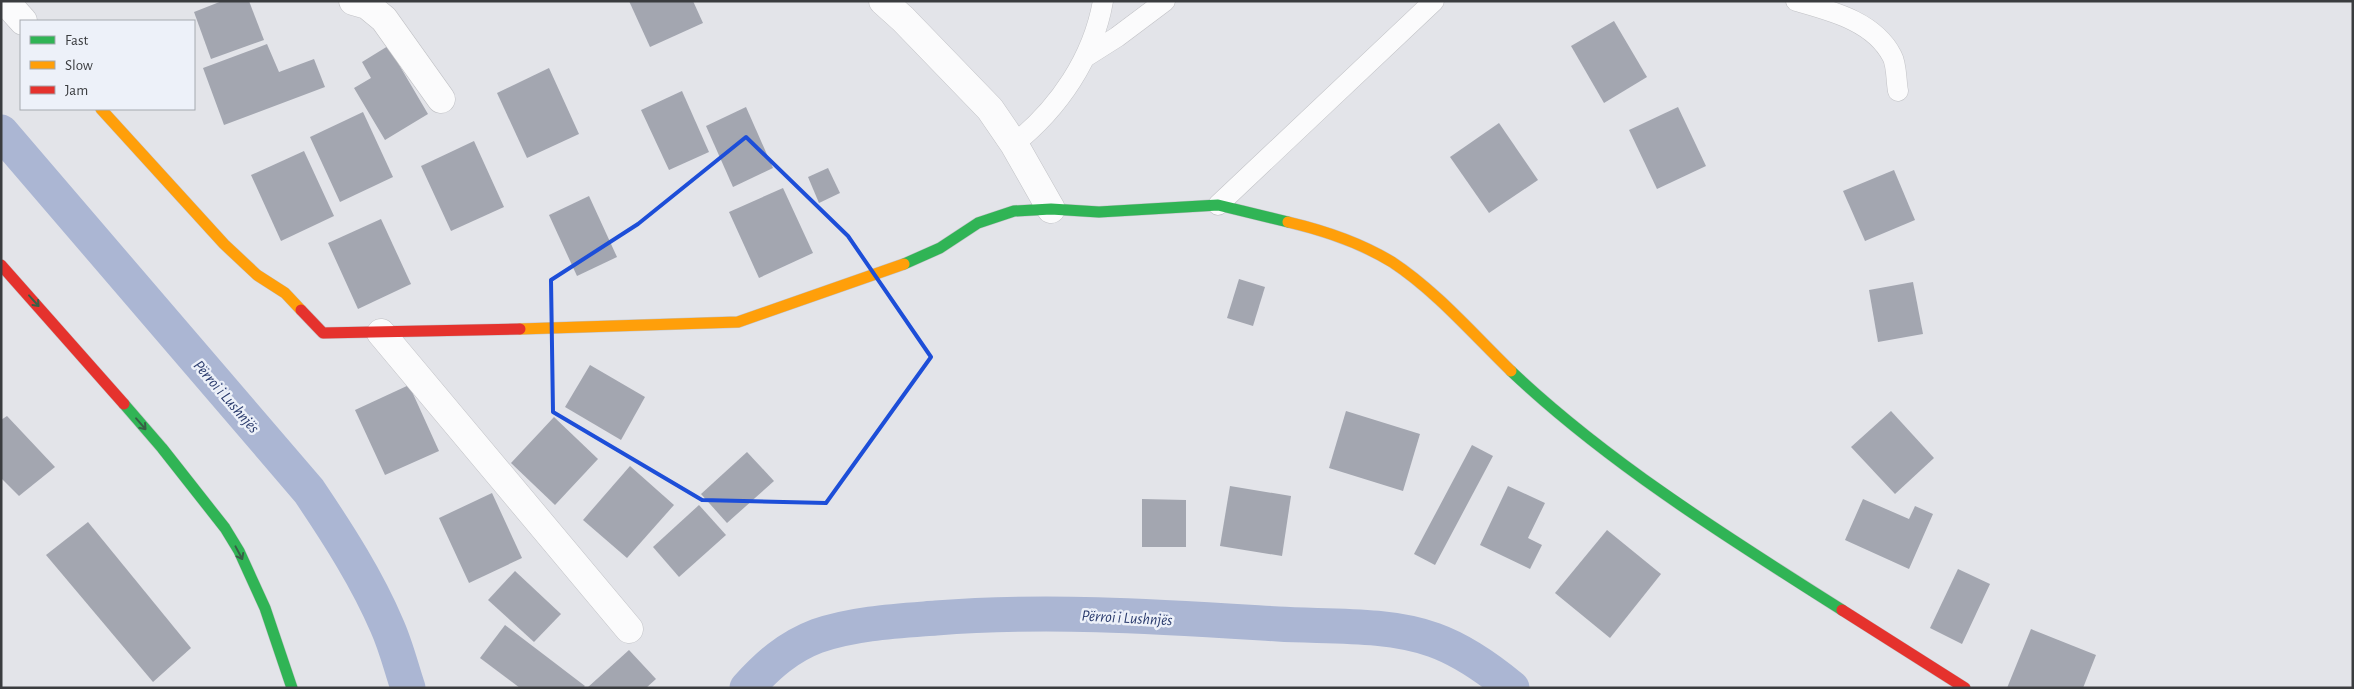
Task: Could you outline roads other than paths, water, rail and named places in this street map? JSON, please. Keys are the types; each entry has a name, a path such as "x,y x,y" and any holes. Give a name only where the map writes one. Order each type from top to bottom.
{"street":[{"path":"5,1 22,20"},
{"path":"353,1 367,5 384,19 441,99"},
{"path":"883,1 910,26 990,109 1014,144 1051,209"},
{"path":"102,110 224,244 257,275 285,293 322,333 382,333 738,322 891,270 940,248 978,223 1014,211 1051,209 1098,212 1218,205 1304,226 1347,241 1391,262 1429,292 1542,400 1594,442 1743,547 1965,688"},
{"path":"1,265 162,448 225,528 239,551 265,608 292,688"},
{"path":"382,333 629,629"}],"lane":[{"path":"1014,144 1034,128 1051,110 1087,56 1099,25 1104,1"},
{"path":"1087,56 1118,38 1165,1"},
{"path":"1218,205 1434,1"},
{"path":"1796,1 1831,11 1869,29 1893,56 1898,91"}],"waterway":[{"name":"Përroi i Lushnjës","path":"1,132 309,491 341,540 379,608 396,649 408,688"},
{"name":"Përroi i Lushnjës","path":"747,688 771,664 788,651 807,640 831,632 876,623 979,615 1022,614 1107,615 1377,628 1397,631 1434,640 1455,649 1485,667 1512,688"}]}
